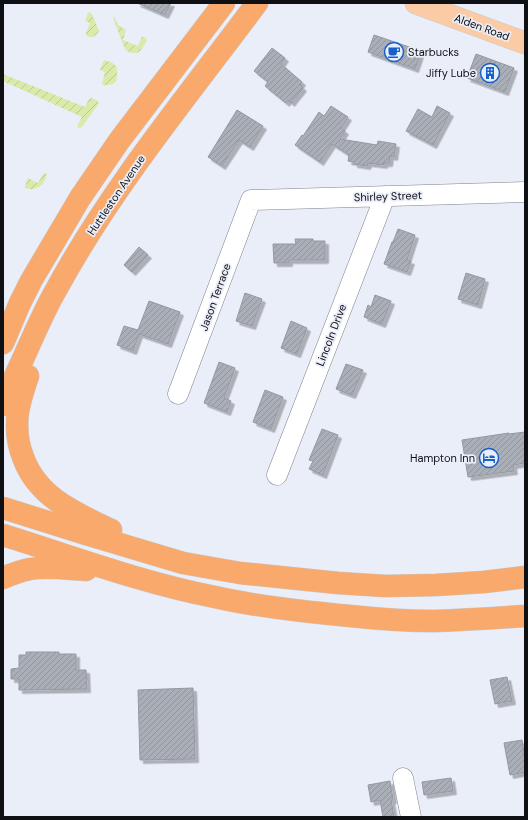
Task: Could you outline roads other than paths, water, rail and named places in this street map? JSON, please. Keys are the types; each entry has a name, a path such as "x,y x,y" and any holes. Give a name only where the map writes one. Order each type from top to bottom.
{"highway":[{"path":"3,343 31,281 80,198 119,141 224,3"},
{"name":"Huttleston Avenue","path":"3,405 55,291 102,214 134,166 257,3"},
{"path":"55,291 20,399 17,437 25,463 43,490 60,504 85,518 183,563"},
{"path":"3,508 183,563 247,574 385,586 484,582 525,577"},
{"path":"3,535 118,572 165,585 214,597 267,606 385,620 433,621 525,616"},
{"path":"3,578 17,572 43,568 118,572"}],"main road":[{"name":"Alden Road","path":"416,3 525,43"}],"street":[{"name":"Shirley Street","path":"251,200 525,192"},
{"name":"Lincoln Drive","path":"277,475 385,196"},
{"name":"Jason Terrace","path":"178,394 251,200"},
{"path":"403,778 411,817"}],"place":[{"name":"Starbucks","path":"394,52"},
{"name":"Jiffy Lube","path":"490,73"},
{"name":"Hampton Inn","path":"489,458"}]}
